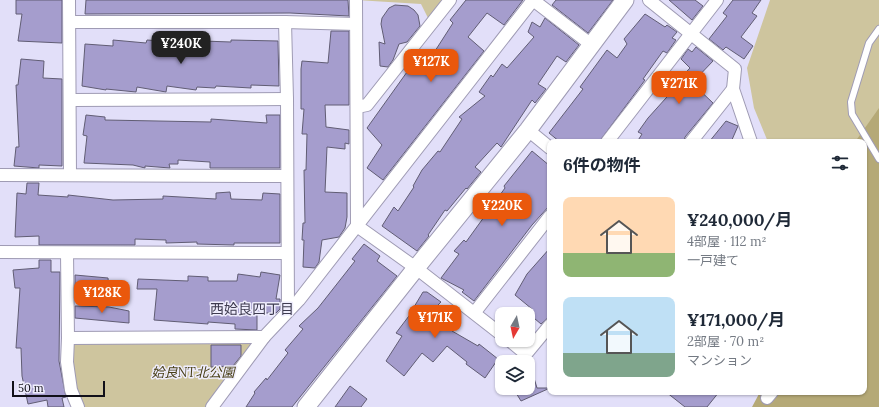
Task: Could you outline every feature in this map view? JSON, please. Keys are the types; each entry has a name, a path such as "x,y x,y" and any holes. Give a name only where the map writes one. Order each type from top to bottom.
{"street":[{"path":"69,0 70,175"},
{"path":"356,0 357,226"},
{"path":"357,107 367,105 450,0"},
{"path":"212,407 264,336 288,311 357,226 533,0 593,46"},
{"path":"306,407 528,130 593,46 625,0"},
{"path":"649,0 735,69 732,89 750,139"},
{"path":"609,139 717,0"},
{"path":"70,22 285,22 356,24"},
{"path":"285,22 287,99 288,311"},
{"path":"693,139 732,89"},
{"path":"70,100 287,99"},
{"path":"528,130 547,146"},
{"path":"0,175 287,176"},
{"path":"475,312 547,220"},
{"path":"357,226 475,312 495,329"},
{"path":"0,252 287,253"},
{"path":"67,253 68,369 70,390 78,407"},
{"path":"535,343 547,329"},
{"path":"68,338 264,336"},
{"path":"518,347 526,354 532,347"}],"lane":[{"path":"879,29 869,43 851,102 852,114 879,159"}],"green space":[{"path":"356,0 450,0 431,24 421,4"},
{"path":"770,0 879,0 879,368 867,187 867,139 767,139 754,108 747,68"},
{"name":"姶良NT北公園","path":"264,337 212,407 78,407 68,338"}],"shaded area":[{"path":"879,108 879,407 752,407 758,395 867,395 867,139 857,139"}],"building":[{"path":"16,0 62,0 62,43 18,41 22,14 16,14"},
{"path":"86,0 348,0 349,16 290,13 85,14"},
{"path":"466,0 523,0 504,25 487,13 468,37 484,51 383,180 367,168 382,145 367,128 412,65 418,70 435,51 453,23 450,20"},
{"path":"556,0 613,0 588,33 552,5"},
{"path":"669,0 695,0 703,6 692,20"},
{"path":"733,0 761,0 752,13 757,16 741,37 753,46 744,59 726,47 723,50 709,39 727,16 723,13"},
{"path":"395,5 408,6 414,10 418,15 420,26 407,42 399,44 393,60 388,67 380,66 379,42 385,44 381,24 382,18 389,8"},
{"path":"645,14 665,27 667,25 677,32 672,38 676,40 667,53 663,51 643,79 645,80 601,139 556,139 549,133 583,89 580,87 607,50 617,58 627,44 624,39"},
{"path":"545,18 579,45 566,62 557,56 538,84 546,89 535,103 532,100 501,147 497,143 475,167 481,172 447,211 445,210 428,235 429,236 417,251 382,226 394,207 398,211 414,187 413,186 422,170 438,151 440,152 462,119 459,117 485,96 479,92 491,75 493,77 502,64 507,68 534,37 528,32 532,22 540,27"},
{"path":"331,31 349,31 349,105 325,105 326,127 349,130 349,144 345,143 345,149 327,147 325,192 347,193 347,217 345,228 339,237 322,240 319,262 315,268 303,267 304,240 302,240 303,223 305,223 304,170 306,170 307,134 302,134 304,109 301,109 301,69 302,61 328,63"},
{"path":"113,40 146,43 147,40 174,42 174,40 231,42 231,40 278,41 279,86 251,85 251,88 216,86 215,88 197,87 196,90 167,86 166,92 137,87 136,92 106,90 82,86 85,44 113,46"},
{"path":"696,47 713,61 692,83 713,103 685,139 639,139 642,134 638,132 648,118 675,88 673,86 690,68 681,59 688,49 692,52"},
{"path":"21,59 44,61 43,78 62,79 62,166 39,165 39,168 14,166 16,147 19,147 16,85 18,85"},
{"path":"86,115 105,117 105,120 211,122 211,119 267,123 266,115 280,115 280,168 210,168 210,162 178,160 178,164 169,164 170,168 145,166 145,168 133,165 84,163 87,136 83,135"},
{"path":"726,121 738,126 732,139 711,139"},
{"path":"532,151 547,164 547,208 532,225 474,301 462,292 464,290 441,278 459,254 454,251 464,240 466,242 505,188 504,186"},
{"path":"27,183 39,183 38,195 68,197 68,195 113,200 163,199 163,196 216,199 216,193 230,192 231,199 262,200 263,193 280,194 280,243 234,243 234,245 197,244 197,242 166,243 166,240 135,239 135,245 39,245 39,236 15,237 17,193 26,194"},
{"path":"364,244 380,256 377,261 397,276 292,407 246,407 255,393 254,392 266,378 267,380 288,353 285,350 303,329 299,326 318,308 355,261 352,259"},
{"path":"547,251 547,319 541,324 535,319 535,307 530,307 515,295 527,274"},
{"path":"39,260 51,260 51,272 60,272 59,361 66,397 62,398 64,407 48,407 47,400 28,404 22,376 21,348 16,348 20,288 15,288 13,270 39,268"},
{"path":"261,272 280,275 276,299 280,299 280,309 276,313 257,313 257,330 235,329 235,324 208,322 208,324 154,320 157,289 137,289 138,279 188,281 188,276 208,277 208,281 237,281 238,274 260,277"},
{"path":"75,275 108,278 109,290 75,290"},
{"path":"423,292 427,292 441,302 437,306 460,322 452,331 478,346 479,344 495,357 495,363 485,378 466,364 467,362 447,346 433,362 422,353 404,376 386,361 402,336 396,333 415,308 414,307"},
{"path":"75,306 109,307 129,311 129,323 75,318"},
{"path":"211,345 241,345 241,356 233,366 211,367"},
{"path":"535,381 537,388 547,388 535,395"},
{"path":"350,386 367,399 361,407 335,407"},
{"path":"517,395 534,395 521,401"},
{"path":"670,395 717,395 707,407 685,407"}],"district":[{"name":"西姶良四丁目","path":"252,309"}]}
